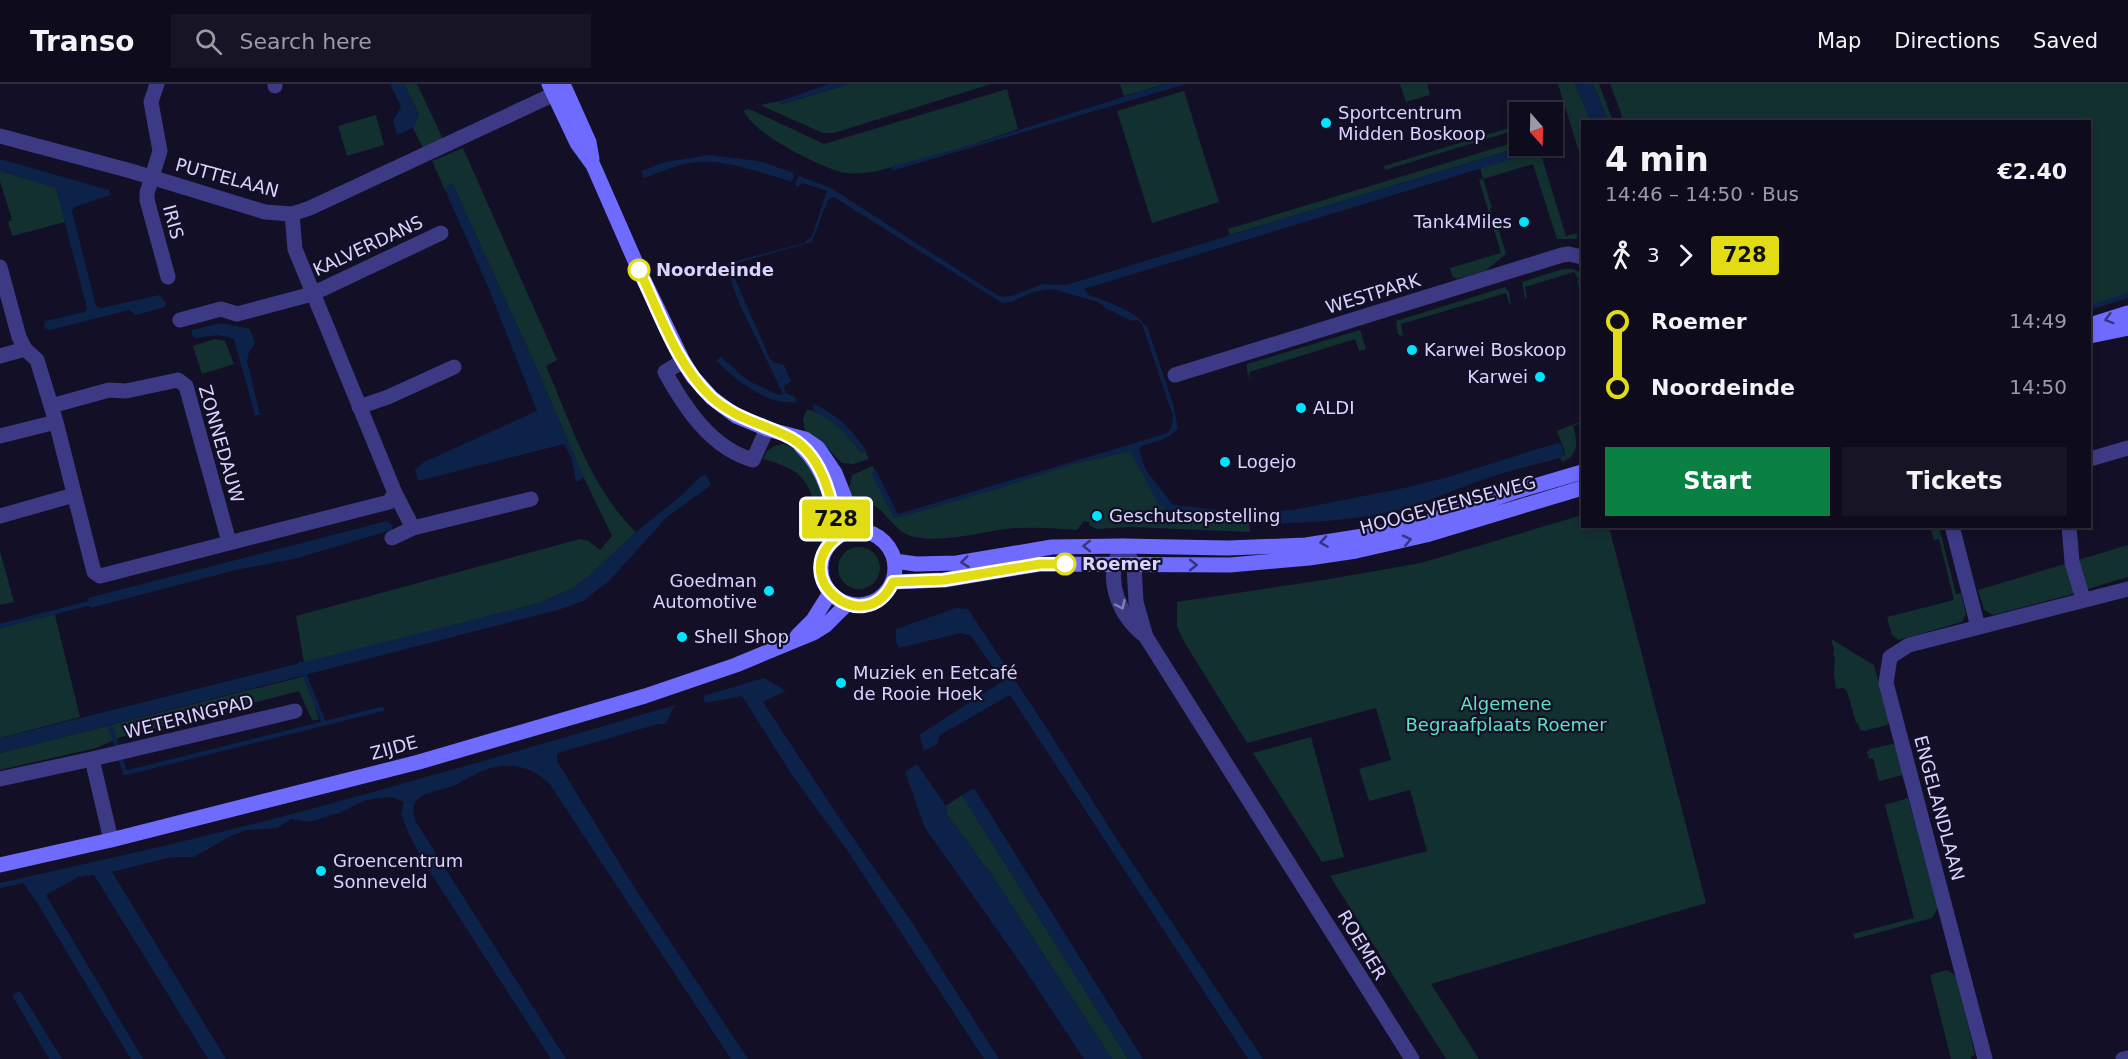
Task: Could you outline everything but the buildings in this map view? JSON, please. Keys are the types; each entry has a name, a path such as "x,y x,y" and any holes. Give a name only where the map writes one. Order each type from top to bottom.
{"main road":[{"path":"558,88 589,142 593,165 683,361 693,377 712,398 736,416 767,429 805,439 818,448 835,472 858,531"},
{"path":"2091,325 2128,314"},
{"path":"2091,336 2128,328"},
{"path":"787,435 813,458 824,476 839,536"},
{"name":"HOOGEVEENSEWEG","path":"895,561 916,564 957,563 1052,547 1250,547 1306,544 1376,534 1429,521 1581,472"},
{"name":"HOOGEVEENSEWEG","path":"893,582 944,580 1040,564 1230,565 1309,558 1356,551 1426,535 1581,488"},
{"path":"858,531 882,539 895,561 893,582 886,594 874,602 861,606 847,604 830,593 821,575 821,562 829,544 839,536 858,531"},
{"name":"ZIJDE","path":"790,643 813,620 830,593"},
{"name":"ZIJDE","path":"0,865 111,840 419,762 679,685 790,643 826,625 847,604"}],"street":[{"name":"IRIS","path":"157,84 151,102 160,151 147,200 168,277"},
{"name":"PUTTELAAN","path":"0,136 265,212 292,214 310,208 558,88"},
{"name":"KALVERDANS","path":"292,214 295,249 312,294 395,493 413,528"},
{"name":"KALVERDANS","path":"180,321 221,309 237,314 312,294 441,233"},
{"name":"WESTPARK","path":"1175,375 1562,255 1581,257"},
{"path":"0,267 19,337 25,349 37,360 56,422 94,572 100,576 389,502 395,493"},
{"path":"0,356 25,349"},
{"path":"683,361 665,372 679,398 694,418 718,442 741,457 753,460 767,429"},
{"path":"360,407 454,367"},
{"name":"ZONNEDAUW","path":"51,406 109,390 126,391 178,380 182,382 186,386 229,542"},
{"path":"0,436 56,422"},
{"path":"2091,459 2128,448"},
{"path":"0,516 74,495"},
{"path":"392,538 413,528 531,499"},
{"path":"1953,528 1978,627"},
{"path":"2069,528 2072,562 2083,600"},
{"path":"1114,564 1123,546"},
{"name":"ROEMER","path":"1123,546 1134,565 1136,602 1146,637 1412,1059"},
{"name":"ROEMER","path":"1114,564 1113,584 1119,604 1133,627 1146,637"},
{"name":"ENGELANDLAAN","path":"1985,1059 1886,683 1890,657 1909,645 2128,590"},
{"name":"WETERINGPAD","path":"0,779 117,754 295,711"},
{"path":"92,759 111,840"},
{"path":"2123,1059 2128,1058"}],"green space":[{"path":"404,84 417,84 443,139 423,148 413,128 419,115"},
{"path":"850,84 991,84 834,133 823,133 760,105 780,101 782,104"},
{"path":"1120,84 1164,84 1124,96"},
{"path":"1400,84 1427,84 1430,95 1406,102"},
{"path":"1558,84 1575,84 1591,120 1581,120 1581,159"},
{"path":"1593,84 1599,84 1613,120 1608,120"},
{"path":"1610,84 2128,84 2128,295 2091,306 2091,120 1622,120"},
{"path":"1007,89 1018,129 971,145 864,173 841,172 800,155 759,129 744,111 747,109 754,111 824,144"},
{"path":"1184,91 1219,202 1152,223 1117,111"},
{"path":"376,115 384,145 347,156 338,126"},
{"path":"1509,128 1509,132 1385,170 1384,166"},
{"path":"1509,144 1509,151 1230,235 1228,229"},
{"path":"463,148 557,360 546,366 583,454 606,496 636,532 588,577 573,588 540,603 304,663 296,616 580,539 589,541 600,550 612,536 453,185 449,184 445,190 432,161"},
{"path":"1521,156 1541,156 1566,236 1577,233 1577,239 1557,239 1533,164 1483,179 1480,168"},
{"path":"0,171 56,187 65,222 12,236 8,222 12,220 0,181"},
{"path":"1483,179 1492,208 1490,209 1506,254 1485,271 1456,279 1452,276 1450,268 1501,253 1479,180"},
{"path":"1563,269 1573,269 1581,273 1581,285 1579,286 1577,281 1579,280 1574,272 1525,287 1527,297 1525,299 1522,282"},
{"path":"1505,287 1509,292 1511,304 1506,293 1401,324 1403,336 1398,335 1396,321"},
{"path":"1360,330 1366,349 1359,351 1355,339 1249,372 1251,384 1247,364"},
{"path":"215,339 225,341 234,364 202,374 193,346"},
{"path":"807,409 824,416 838,426 861,453 865,451 869,459 853,464 842,463 818,439 805,431 803,419"},
{"path":"1581,421 1573,426 1576,437 1574,452 1562,462 1560,458 1565,455 1565,452 1557,431"},
{"path":"784,444 807,458 829,512 817,514 806,483 794,471 763,459 771,448"},
{"path":"1130,451 1166,505 1163,510 1183,516 1249,523 1250,532 1131,527 1096,529 1089,525 1089,522 1084,521 1077,530 1021,528 928,539 906,534 873,505 864,503 854,505 849,488 852,475 873,466 875,471 872,473 894,518 1073,464"},
{"name":"Algemene Begraafplaats Roemer","path":"1581,515 1581,528 1609,528 1706,903 1431,984 1479,1059 1446,1059 1330,876 1427,851 1410,790 1369,801 1359,769 1391,760 1376,708 1247,743 1183,640 1177,626 1177,602 1421,563"},
{"path":"1930,528 1939,528 1956,594 1961,593 1966,614 1962,622 1898,640 1892,635 1887,617 1954,600 1939,539 1934,540"},
{"path":"2128,545 2128,577 2084,590 2078,560"},
{"path":"859,547 874,553 880,568 874,583 859,589 844,583 838,568 844,553"},
{"path":"0,551 14,602 0,605"},
{"path":"2068,563 2077,593 1993,615 1984,610 1978,590"},
{"path":"54,611 80,717 0,738 0,626"},
{"path":"1831,639 1874,665 1889,721 1887,725 1860,730 1847,691 1843,688 1836,689 1835,657"},
{"path":"305,676 319,720 312,720 299,691 121,737 96,748 0,770 0,753"},
{"path":"1311,737 1344,857 1322,862 1253,753"},
{"path":"1895,745 1903,775 1879,781 1873,758 1869,759 1867,752 1870,749"},
{"path":"962,795 1128,1059 1112,1059 991,874 947,815 946,806"},
{"path":"1908,798 1938,908 1932,918 1855,939 1853,934 1914,918 1885,805"},
{"path":"1947,970 1956,976 1975,1055 1971,1056 1971,1059 1951,1059 1930,975"}],"water":[{"path":"390,84 404,84 419,116 413,128 397,135 393,120 401,107"},
{"path":"829,84 850,84 781,104 780,101"},
{"path":"1164,84 1186,84 892,169 893,166 971,145"},
{"path":"1575,84 1593,84 1608,120 1591,120"},
{"path":"1509,151 1509,156 1522,156 1084,289 1089,295 1113,304 1138,318 1148,329 1173,404 1178,428 1166,437 1141,446 1139,450 1146,470 1173,505 1249,513 1293,510 1448,477 1557,443 1561,444 1565,455 1494,476 1399,510 1313,522 1247,523 1215,521 1162,510 1165,506 1160,507 1130,451 1073,464 894,519 871,473 876,470 898,514 1168,433 1172,426 1173,416 1142,324 1137,320 1132,321 1098,302 1053,289 1033,292 1011,302 1002,303 834,197 828,200 812,242 730,267 770,359 784,365 791,382 784,386 785,393 795,397 797,402 775,400 764,396 742,383 716,360 721,357 747,380 779,395 783,394 739,303 725,264 804,243 812,236 827,191 803,183 797,187 795,184 799,176 831,188 997,295 1011,296 1043,284 1066,285"},
{"path":"709,155 759,161 794,173 792,182 741,167 711,162 685,164 644,178 641,171 665,162"},
{"path":"0,159 109,190 111,193 108,196 74,207 72,211 96,306 101,308 159,295 167,304 165,307 136,315 129,310 50,330 44,328 45,321 85,312 87,308 56,188 0,171"},
{"path":"449,184 453,185 584,478 576,482 572,460 564,444 418,481 415,470 424,462 537,411 489,289 445,190"},
{"path":"2128,293 2128,298 2091,310 2091,305"},
{"path":"221,323 250,329 255,343 249,352 247,361 260,415 255,415 234,339 219,335 196,338 192,335 192,330"},
{"path":"814,404 843,423 866,450 861,453 840,428 813,410"},
{"path":"706,475 711,485 666,518 609,581 583,601 558,610 0,753 0,738 540,603 573,588 588,577 636,532 683,494 700,477"},
{"path":"387,521 392,525 392,530 294,559 236,570 90,608 88,598"},
{"path":"956,608 968,609 1121,846 1263,1059 1248,1059 1010,695 940,735 937,744 924,751 919,735 1003,681 971,636 961,633 899,648 896,642 896,629"},
{"path":"764,678 786,691 763,702 913,924 999,1059 984,1059 847,850 794,778 742,696 705,703 703,696"},
{"path":"675,705 665,724 658,724 561,752 557,754 557,761 634,887 748,1059 731,1059 549,783 541,776 523,768 495,767 473,775 455,785 424,795 414,804 413,812 416,822 566,1059 551,1059 424,863 401,814 404,802 392,797 366,800 337,814 310,822 291,819 277,828 246,830 194,857 172,857 112,872 226,1059 208,1059 94,875 78,877 46,895 143,1059 131,1059 38,904 23,883 0,888 0,883 269,820"},
{"path":"917,764 946,806 947,815 991,874 1112,1059 1084,1059 1022,965 925,828 905,772"},
{"path":"974,788 1143,1059 1128,1059 962,795"},
{"path":"20,991 62,1059 49,1059 12,995"}],"waterway":[{"path":"0,626 94,602"},
{"path":"300,664 324,723"},
{"path":"110,725 125,773 382,709"}],"bus line":[{"name":"728","path":"639,270 693,377 712,398 736,416 787,435 813,458 824,476 839,536 829,544 822,556 820,569 826,588 841,602 861,606 874,602 886,594 893,582 944,580 1024,566 1065,564"}],"place":[{"name":"Sportcentrum Midden Boskoop","path":"1326,123"},
{"name":"Tank4Miles","path":"1524,222"},
{"name":"Noordeinde","path":"639,270"},
{"name":"Karwei Boskoop","path":"1412,350"},
{"name":"Karwei","path":"1540,377"},
{"name":"ALDI","path":"1301,408"},
{"name":"Logejo","path":"1225,462"},
{"name":"Geschutsopstelling","path":"1097,516"},
{"name":"Roemer","path":"1065,564"},
{"name":"Goedman Automotive","path":"769,591"},
{"name":"Shell Shop","path":"682,637"},
{"name":"Muziek en Eetcafé de Rooie Hoek","path":"841,683"},
{"name":"Groencentrum Sonneveld","path":"321,871"}]}
